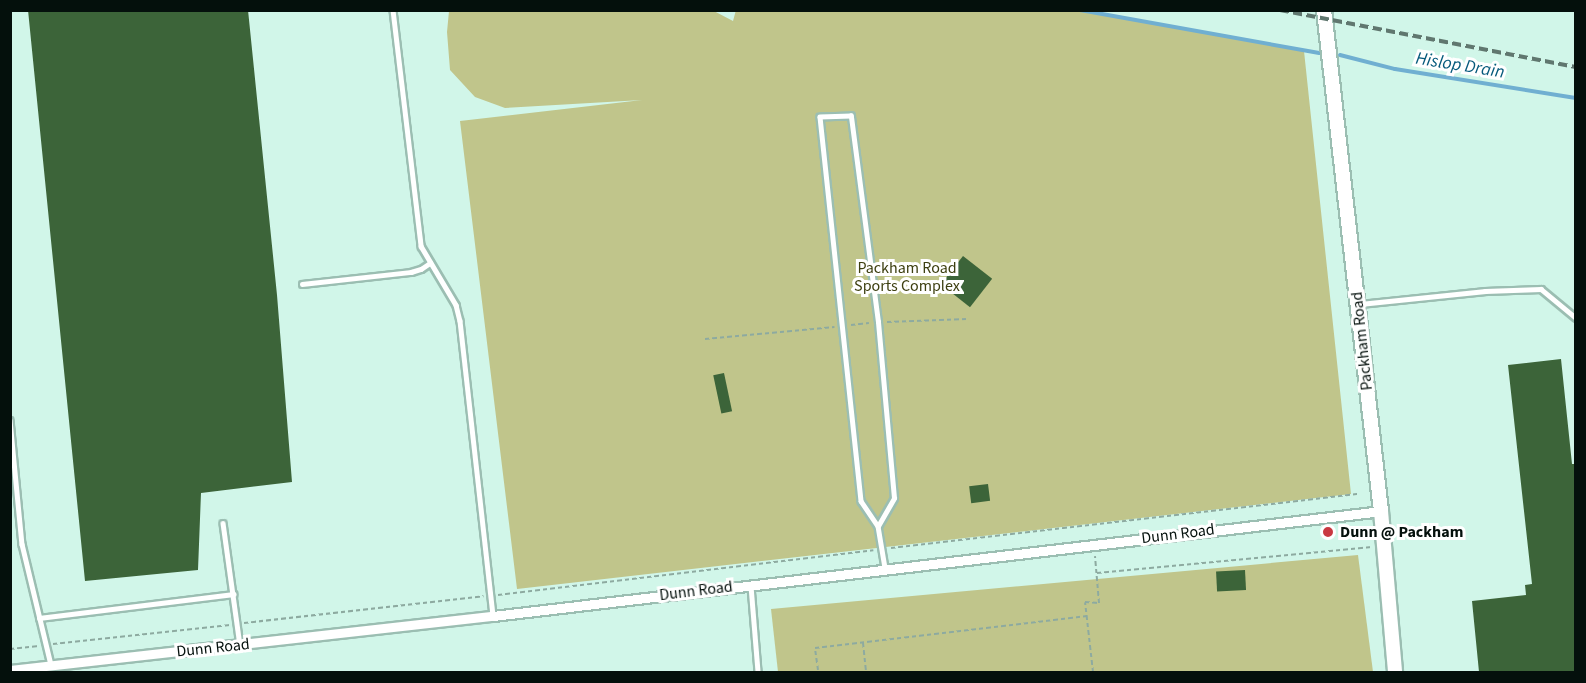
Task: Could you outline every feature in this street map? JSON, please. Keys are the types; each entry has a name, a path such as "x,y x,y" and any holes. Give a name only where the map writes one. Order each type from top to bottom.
{"street":[{"name":"Packham Road","path":"1324,10 1381,511 1395,672"},
{"name":"Dunn Road","path":"10,670 492,616 1381,511"}],"lane":[{"path":"393,10 421,246 456,305 460,321 492,616"},
{"path":"879,526 894,498 878,322 851,116 820,117 861,501 879,526 885,568"},
{"path":"302,284 411,272 430,263"},
{"path":"1358,304 1485,291 1541,289 1575,318"},
{"path":"10,420 22,544 51,665"},
{"path":"223,523 240,645"},
{"path":"751,584 759,672"},
{"path":"39,618 234,594"}],"path":[{"path":"243,623 1359,494"},
{"path":"1093,672 1085,603 1099,603 1094,544"},
{"path":"1097,573 1384,546"},
{"path":"818,670 815,648 1087,616"},
{"path":"10,649 233,624"},
{"path":"863,643 866,672"}],"green space":[{"name":"Packham Road Sports Complex","path":"712,10 733,21 736,10 1093,11 1304,51 1351,494 517,589 460,121 642,100 505,108 475,97 450,70 447,32 449,11"},
{"path":"1358,555 1373,672 778,672 771,609"}],"building":[{"path":"28,10 248,10 277,295 292,482 201,493 198,570 85,581"},
{"path":"963,256 992,279 970,307 941,284"},
{"path":"1561,359 1572,464 1575,464 1575,672 1479,672 1472,601 1526,595 1525,585 1532,584 1508,365"},
{"path":"724,373 732,411 721,413 713,375"},
{"path":"988,484 990,501 971,503 969,486"},
{"path":"1245,570 1246,590 1217,591 1216,572"}],"waterway":[{"name":"Hislop Drain","path":"1080,10 1319,53"},
{"name":"Hislop Drain","path":"1340,55 1395,69 1576,98"}],"railway":[{"path":"1280,10 1576,67"}],"place":[{"name":"Dunn @ Packham","path":"1328,532"}]}
